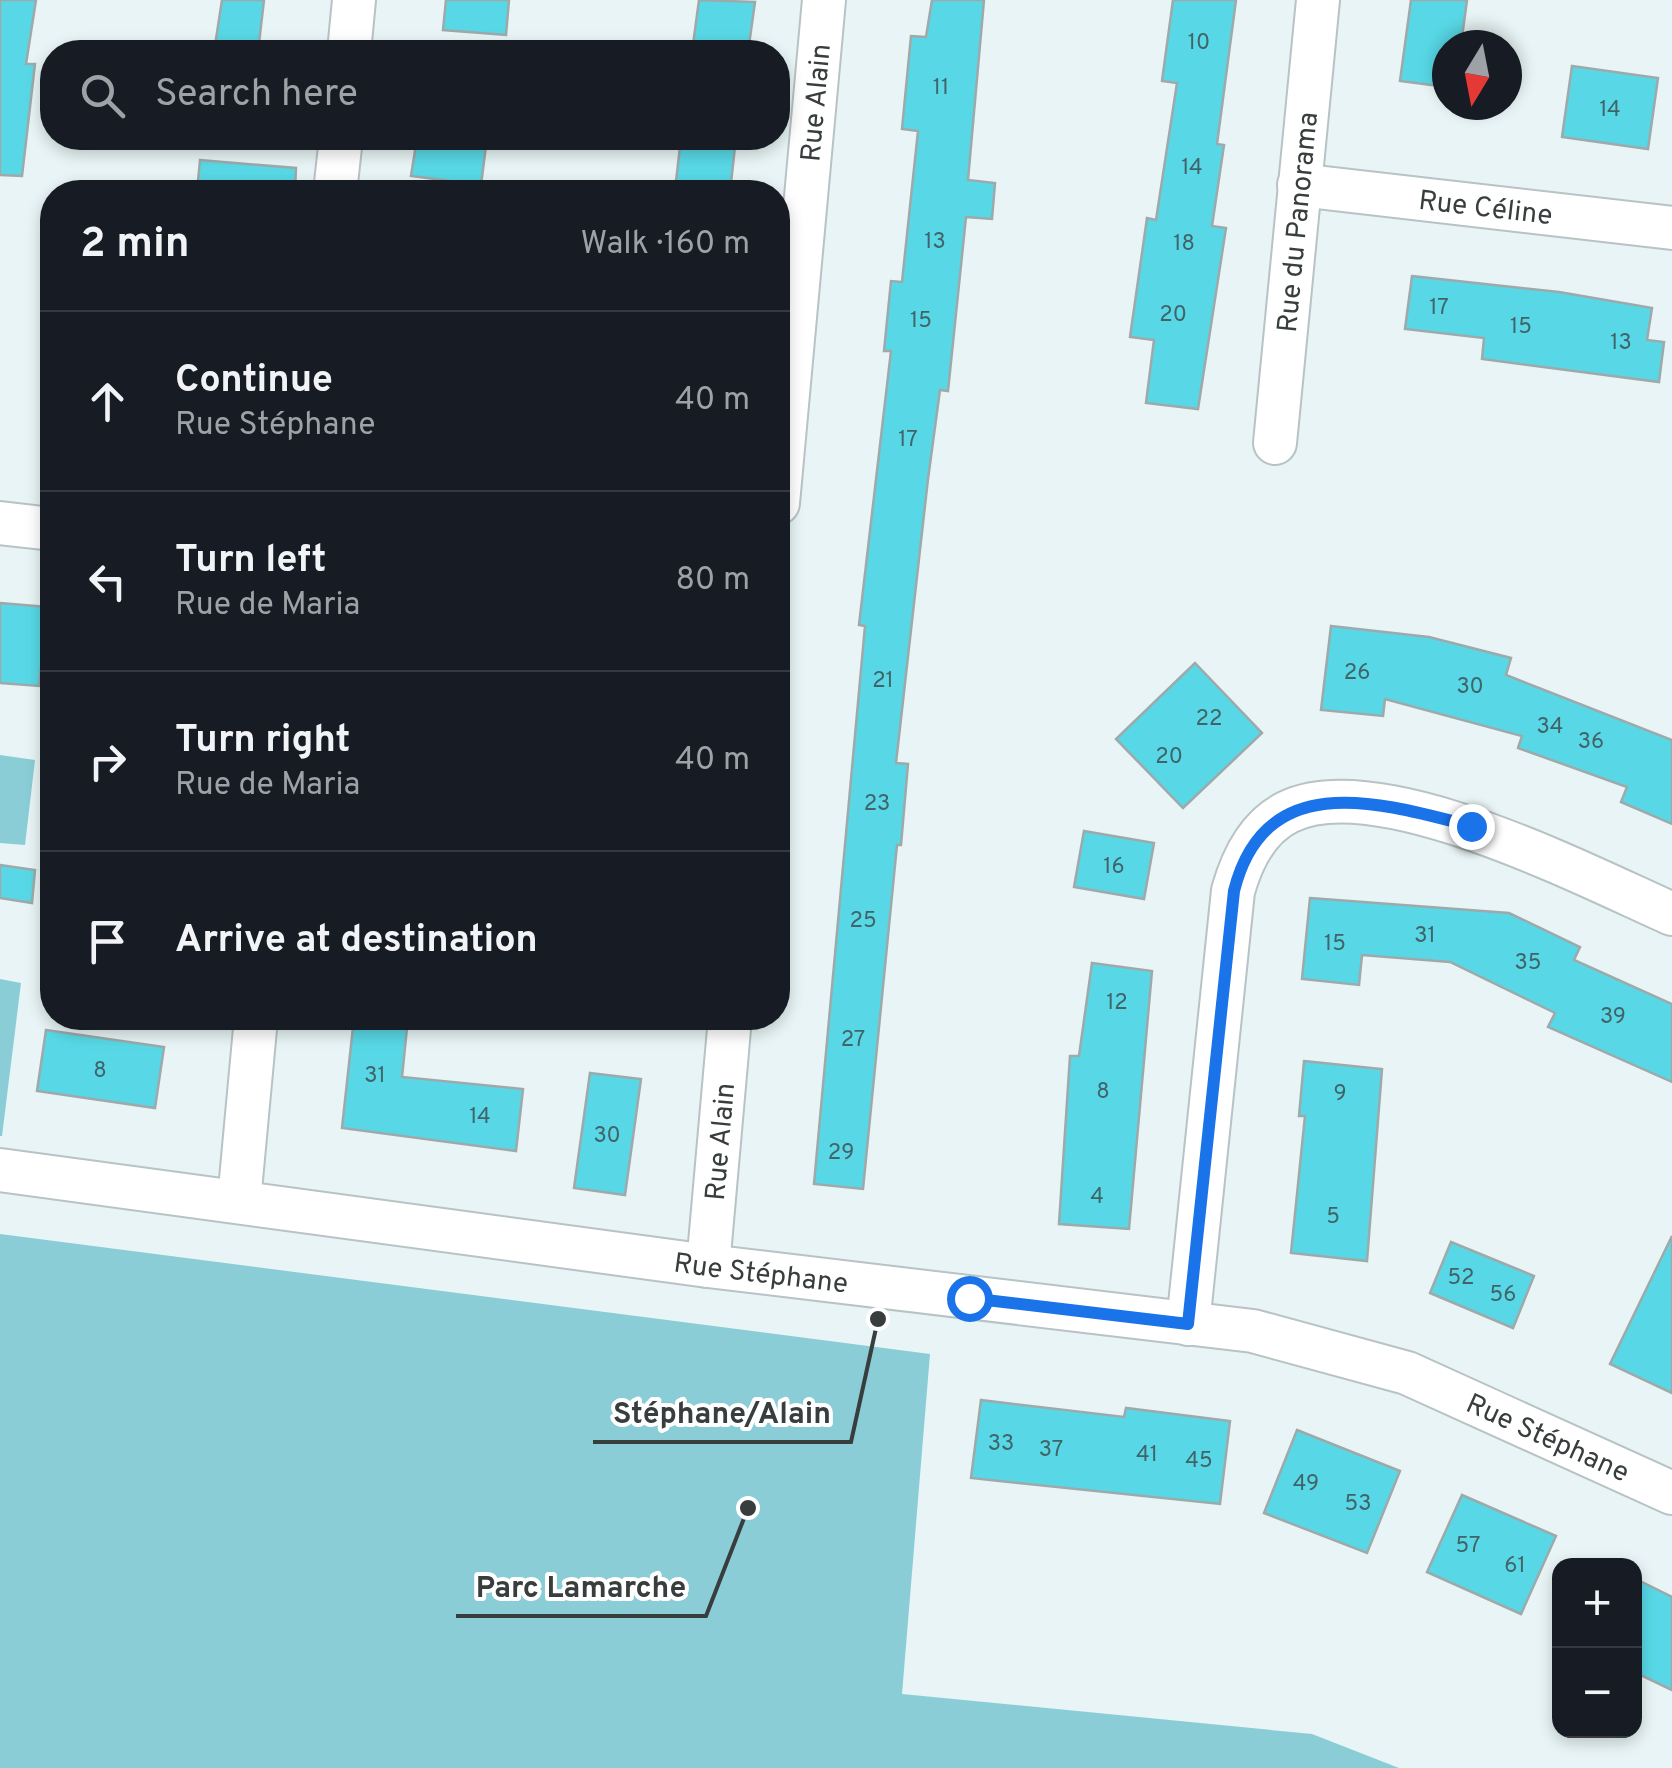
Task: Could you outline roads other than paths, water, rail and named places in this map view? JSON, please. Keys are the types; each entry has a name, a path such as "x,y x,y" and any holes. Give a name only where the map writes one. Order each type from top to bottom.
{"street":[{"path":"350,40 354,0"},
{"name":"Rue Alain","path":"790,372 824,0"},
{"name":"Rue du Panorama","path":"1275,442 1318,0"},
{"path":"336,180 340,150"},
{"name":"Rue Céline","path":"1299,185 1672,228"},
{"path":"0,523 40,528"},
{"path":"1188,1324 1234,891 1252,844 1266,827 1289,812 1317,803 1347,802 1423,814 1516,844 1672,914"},
{"path":"239,1201 255,1030"},
{"name":"Rue Alain","path":"708,1266 729,1030"},
{"name":"Rue Stéphane","path":"0,1170 708,1266 1253,1332 1407,1373 1672,1492"}],"place":[{"name":"Stéphane/Alain","path":"878,1319"},
{"name":"Parc Lamarche","path":"748,1508"}]}
